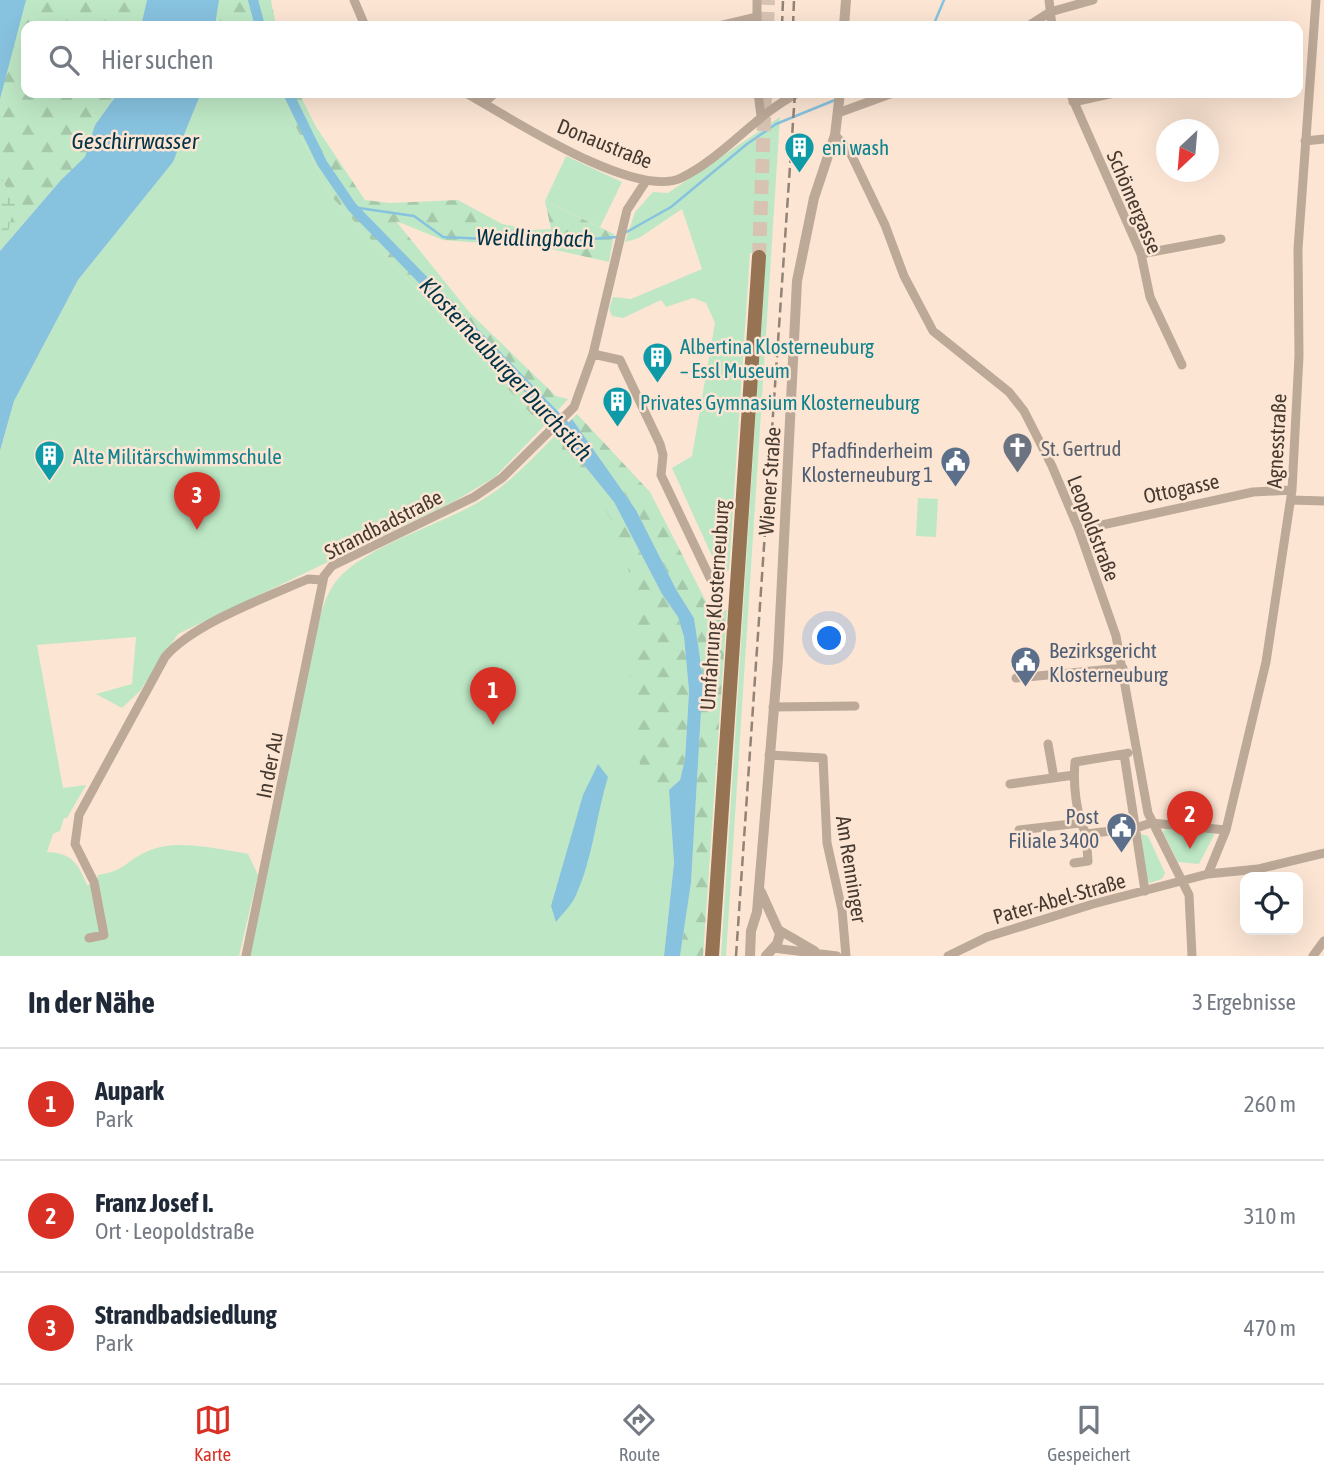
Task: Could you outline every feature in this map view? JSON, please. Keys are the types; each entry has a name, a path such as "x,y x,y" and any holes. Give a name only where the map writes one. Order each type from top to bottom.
{"main road":[{"name":"Umfahrung Klosterneuburg","path":"712,956 759,257"}],"street":[{"path":"354,0 363,21"},
{"path":"757,0 757,21"},
{"path":"844,21 846,0"},
{"path":"1049,0 1051,21"},
{"path":"1036,21 1050,12 1093,0"},
{"name":"Agnesstraße","path":"1208,874 1226,830 1266,662 1292,495 1299,356 1298,248 1316,0"},
{"name":"Donaustraße","path":"489,98 558,146 646,181 669,181 682,177 761,116 790,98"},
{"path":"759,98 761,116"},
{"name":"Wiener Straße","path":"750,956 755,925 773,707 797,281 814,198 835,135 840,98"},
{"path":"839,109 875,98"},
{"name":"Schömergasse","path":"1072,98 1141,254 1150,297 1182,365"},
{"name":"Leopoldstraße","path":"835,135 850,152 885,226 904,276 933,331 1009,392 1024,411 1079,530 1116,636 1151,822 1183,881 1191,905 1192,956"},
{"path":"1305,141 1324,139"},
{"name":"Strandbadstraße","path":"89,938 104,935 94,881 75,845 79,815 165,657 178,642 307,579 322,580 332,566 474,497 502,478 549,433 573,407 593,354 625,218 632,200 646,181"},
{"path":"1141,254 1222,239"},
{"path":"593,354 620,360 660,444 663,455 661,475 710,578"},
{"name":"Ottogasse","path":"1079,530 1252,492 1324,501"},
{"name":"In der Au","path":"246,956 267,867 322,580"},
{"path":"1016,678 1123,668"},
{"path":"773,707 855,706"},
{"path":"1048,744 1054,778"},
{"path":"1074,863 1088,862 1086,834 1080,823 1075,762 1137,752"},
{"path":"1124,754 1145,891"},
{"name":"Am Renninger","path":"769,755 823,758 827,843 842,911 846,956"},
{"path":"1010,784 1074,775"},
{"path":"1086,834 1136,828 1151,822 1226,830"},
{"path":"1019,830 1080,823"},
{"name":"Pater-Abel-Straße","path":"948,956 987,937 1145,891 1208,874 1258,869 1324,853"},
{"name":"Wiener Straße","path":"758,876 763,899 776,926"},
{"path":"755,925 765,920 817,952"},
{"path":"770,951 780,939 776,926"},
{"path":"752,939 759,948 770,951 817,952 837,956"},
{"path":"1313,956 1324,942"}],"green space":[{"path":"24,0 147,0 142,21 21,21 21,98 114,98 95,125 86,157 61,180 0,251 0,94"},
{"path":"219,0 271,0 275,21 216,21"},
{"path":"199,98 282,98 330,195 543,427 495,477 455,501 178,634 140,691 122,708 96,694 132,684 136,637 37,645 63,788 86,785 67,818 64,818 60,831 53,834 47,852 63,854 73,861 87,885 96,883 98,875 120,868 146,852 182,845 248,854 258,875 239,956 0,956 0,451 14,401 78,280 173,162"},
{"path":"282,98 302,98 315,125 365,200 390,203 458,200 502,224 532,230 551,229 545,201 614,234 609,262 547,248 443,240 396,221 470,313 556,396 568,399 543,427 330,195"},
{"path":"780,117 726,956 721,956 766,253 750,253 729,570 721,576 672,468 692,456 715,323 706,303 693,298 666,307 661,300 623,318 612,316 609,309 613,297 631,299 702,269 682,209 639,238 625,242 635,212 653,192 668,193"},
{"path":"566,156 622,182 600,227 545,201"},
{"path":"0,176 15,203 5,244 0,251"},
{"path":"577,414 650,492 712,613 727,610 703,956 680,956 691,883 703,678 694,618 677,591 636,510 572,419"},
{"path":"558,433 614,502 680,780 669,790 674,863 664,956 250,956 313,645 326,598 334,584 362,559 493,493"},
{"path":"558,433 614,502 662,594 678,617 684,637 689,691 685,759 680,780 669,790 646,781 635,743 630,685 630,588 624,551 603,505 553,438"},
{"path":"918,498 938,499 936,537 916,536"},
{"path":"1166,827 1213,831 1214,835 1199,864 1178,862 1163,832"},
{"path":"1141,834 1148,836 1165,873 1162,879 1150,883 1147,880"}],"water":[{"path":"0,0 26,0 0,99"},
{"path":"147,0 219,0 216,21 142,21"},
{"name":"Geschirrwasser","path":"114,98 199,98 173,162 78,280 14,401 0,451 0,251 61,180 85,157 95,125"},
{"path":"572,419 636,510 677,591 694,618 703,678 691,883 680,956 664,956 674,863 669,790 680,780 685,759 689,691 684,637 678,617 662,594 614,502 558,433"},
{"path":"598,764 608,777 590,852 574,899 556,922 551,906 583,795"}],"waterway":[{"name":"Klosterneuburger Durchstich","path":"253,0 259,21"},
{"name":"Weidlingbach","path":"935,21 944,0"},
{"name":"Klosterneuburger Durchstich","path":"290,98 322,163 352,207 573,434"},
{"name":"Weidlingbach","path":"623,234 671,207 747,144 776,124 835,100"},
{"name":"Weidlingbach","path":"352,207 414,216 443,237 553,242 617,237"}],"tunnel":[{"path":"767,21 768,0"},
{"path":"759,257 765,98"}],"railway":[{"path":"782,21 783,0"},
{"path":"793,21 794,0"},
{"path":"736,956 795,98"}],"place":[{"name":"eni wash","path":"799,174"},
{"name":"Albertina Klosterneuburg – Essl Museum","path":"657,385"},
{"name":"Privates Gymnasium Klosterneuburg","path":"617,429"},
{"name":"St. Gertrud","path":"1018,475"},
{"name":"Alte Militärschwimmschule","path":"50,483"},
{"name":"Pfadfinderheim Klosterneuburg 1","path":"956,489"},
{"name":"Strandbadsiedlung","path":"197,530"},
{"name":"Bezirksgericht Klosterneuburg","path":"1026,689"},
{"name":"Aupark","path":"493,725"},
{"name":"Franz Josef I.","path":"1190,849"},
{"name":"Post Filiale 3400","path":"1122,855"}]}
